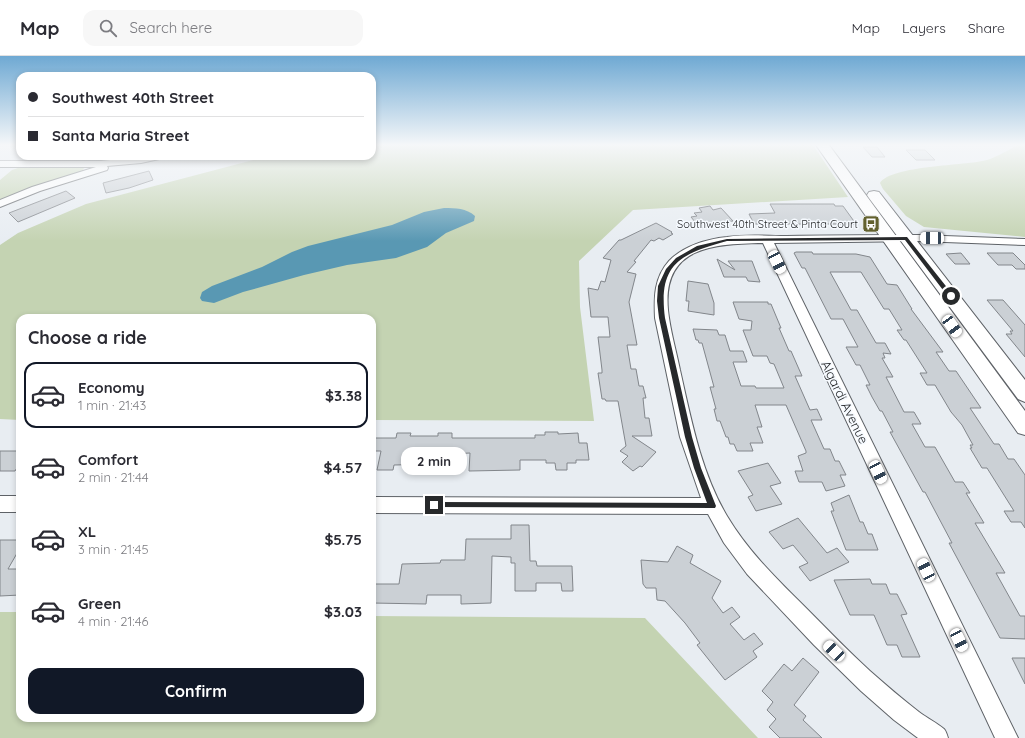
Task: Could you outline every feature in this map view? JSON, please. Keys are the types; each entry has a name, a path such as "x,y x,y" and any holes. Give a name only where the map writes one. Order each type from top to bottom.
{"main road":[{"path":"845,177 1025,427"},
{"path":"861,177 1025,394"}],"street":[{"path":"0,204 36,190 79,177"},
{"path":"937,738 905,714 852,668 788,604 744,555 728,533 713,506 694,459 662,318 660,301 661,286 665,274 674,263 691,251 717,241 907,238 1025,242"},
{"name":"Algardi Avenue","path":"767,240 1007,738"},
{"path":"0,504 16,504"},
{"path":"376,505 713,506"}],"green space":[{"path":"4,177 69,177 0,202 0,180"},
{"path":"189,177 834,177 848,197 633,210 579,261 580,307 594,421 376,420 376,314 16,314 16,420 0,419 0,245 18,233 86,204"},
{"path":"887,177 1025,177 1025,237 924,227 906,216 883,189 880,183"},
{"path":"0,612 16,612 16,722 376,722 376,616 645,618 758,738 0,738"}],"water":[{"path":"444,208 457,208 468,211 475,216 474,221 446,233 427,247 396,258 347,265 304,275 243,292 214,303 202,301 200,298 202,292 212,286 262,267 308,246 392,225 424,212"}],"building":[{"path":"127,177 152,177 153,180 129,188 106,193 103,183"},
{"path":"66,191 75,198 18,222 9,213"},
{"path":"770,204 834,204 835,206 843,206 856,224 754,224 749,214 775,213"},
{"path":"710,206 713,210 721,208 733,221 722,222 724,224 700,228 691,217 697,216 694,213 702,212 699,208"},
{"path":"656,223 673,234 663,240 659,238 654,241 651,240 627,272 636,274 629,302 637,345 627,345 631,369 636,369 639,386 643,386 646,398 643,398 645,418 649,418 652,436 632,436 656,452 642,467 640,466 633,471 622,462 628,456 620,451 626,446 618,401 606,401 605,399 602,399 598,373 602,373 602,370 598,337 610,337 608,317 591,317 588,288 598,290 601,281 605,282 611,260 603,258 619,240"},
{"path":"812,252 813,254 856,254 870,257 887,284 897,285 911,309 943,352 936,352 949,371 956,371 981,408 970,408 994,444 999,444 1008,459 1014,459 1025,475 1025,528 1021,522 1011,522 1004,511 1014,511 987,468 982,468 970,448 972,448 970,445 973,445 962,425 951,412 935,385 927,385 920,373 927,373 906,340 904,340 897,330 902,330 889,309 884,309 861,272 830,272 851,310 857,310 876,343 885,343 891,354 883,353 885,358 882,358 893,377 886,377 904,412 914,412 921,424 912,424 925,447 935,447 955,482 963,482 970,493 966,493 984,523 975,523 1005,573 996,573 1020,616 1025,616 1025,639 1000,638 949,543 952,543 925,492 923,492 890,432 893,432 882,411 880,411 872,397 866,385 870,385 860,365 856,365 846,347 858,347 843,319 831,319 805,268 802,268 794,253"},
{"path":"961,253 970,264 955,264 946,254"},
{"path":"987,253 1013,253 1025,265 1025,269 1016,269 1012,265 998,265"},
{"path":"717,259 735,270 728,261 752,261 760,282 748,281 746,277 724,277"},
{"path":"688,281 708,284 714,303 714,315 688,311 689,301 686,301"},
{"path":"987,300 1003,300 1025,325 1025,357 1006,334 1012,334 1010,331 1013,331"},
{"path":"733,302 768,302 768,304 771,304 781,328 779,328 802,376 795,376 810,410 817,409 822,420 811,420 824,449 830,449 835,461 839,461 846,475 840,475 845,486 826,491 822,482 799,482 795,471 803,471 798,456 806,453 806,451 786,405 755,405 762,427 757,427 763,443 750,443 753,451 737,451 734,444 730,444 720,421 717,421 714,409 716,409 710,387 714,387 702,343 699,343 698,340 696,340 693,329 717,330 719,335 725,335 730,351 743,351 747,362 733,362 741,386 755,386 756,388 784,388 774,364 770,363 767,356 753,356 743,330 751,330 752,321 739,319"},
{"path":"545,432 558,432 558,434 578,433 579,443 587,443 589,460 576,460 576,463 567,463 567,470 556,470 555,463 546,463 546,460 520,460 520,470 469,471 470,453 450,454 450,459 438,459 437,464 394,465 393,470 377,470 381,451 376,451 376,438 396,438 397,433 411,433 410,436 438,436 438,433 452,433 452,438 535,438 535,435 545,435"},
{"path":"0,451 16,451 15,471 0,471"},
{"path":"768,463 781,483 770,486 782,504 756,511 748,497 753,495 738,471"},
{"path":"849,495 860,522 863,522 868,534 872,534 878,550 846,550 831,511 834,511 831,503"},
{"path":"798,518 827,553 837,548 849,562 810,581 799,567 808,563 793,545 783,549 769,532"},
{"path":"511,525 529,525 530,561 536,561 537,566 572,566 573,591 562,591 561,583 536,583 536,591 515,591 515,563 511,563 511,557 492,556 491,603 461,604 461,595 427,595 426,604 376,603 376,584 399,584 402,564 440,563 441,560 465,560 466,539 511,539"},
{"path":"0,540 16,540 16,555 8,569 16,569 16,595 0,596"},
{"path":"677,546 693,555 690,563 721,581 712,598 723,613 732,607 740,617 730,624 744,640 754,633 763,644 753,651 757,657 725,680 697,645 700,643 685,623 665,601 657,600 656,588 646,588 643,584 641,560 668,562"},
{"path":"870,579 872,584 886,584 890,594 897,594 907,614 901,615 920,657 902,657 897,645 887,645 874,615 850,615 834,580"},
{"path":"803,658 819,672 794,705 806,716 803,720 822,738 780,738 769,727 776,719 767,710 773,702 762,691 784,664 792,671"},
{"path":"1012,658 1025,658 1025,684"}],"place":[{"name":"Southwest 40th Street & Pinta Court","path":"871,224"}],"route":[{"path":"434,505 713,506 694,459 660,309 661,286 665,274 678,259 698,248 717,241 727,240 907,238 951,296"}]}
